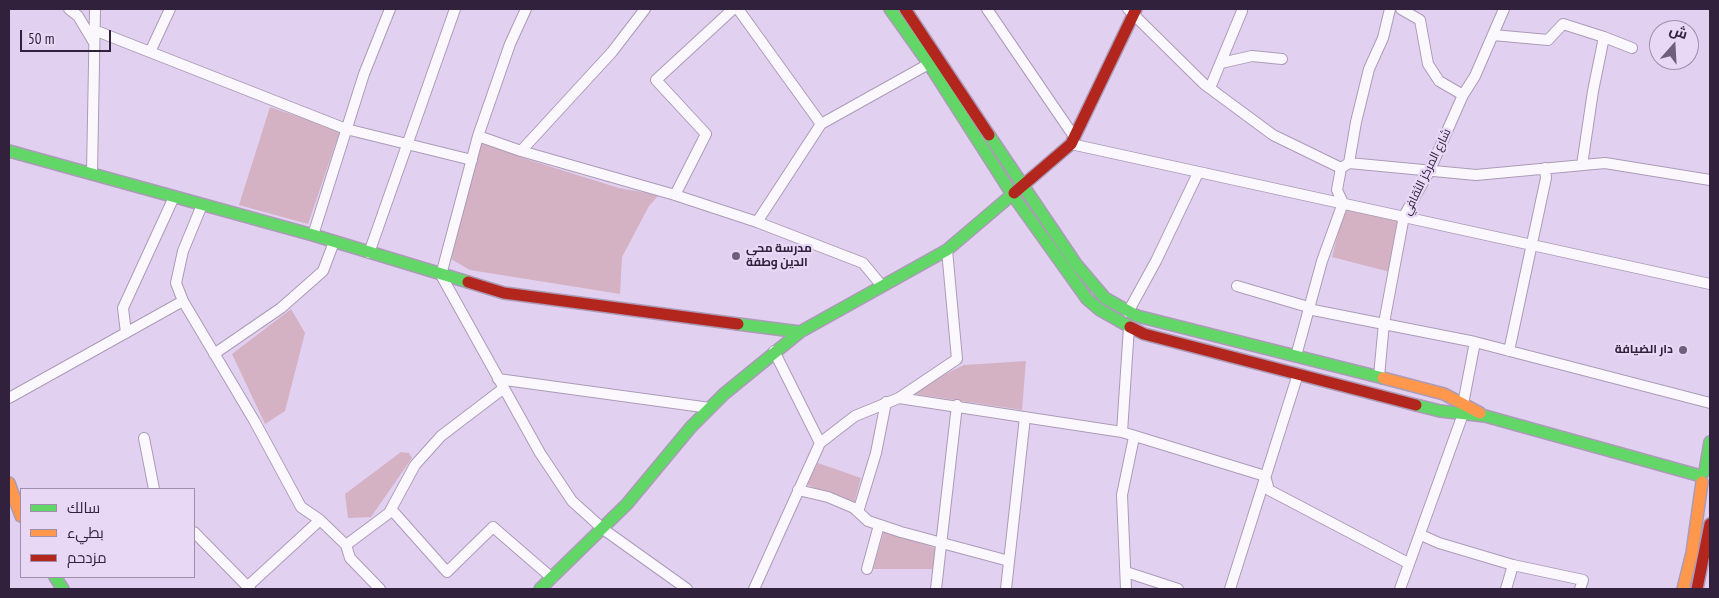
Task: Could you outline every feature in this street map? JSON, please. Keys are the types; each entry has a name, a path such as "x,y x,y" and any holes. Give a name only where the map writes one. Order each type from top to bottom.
{"main road":[{"path":"890,9 934,61 1094,287 1104,298 1128,312 1444,394 1463,409 1485,416 1706,477"},
{"path":"905,9 1012,194 1087,299 1129,327 1144,334 1440,411 1463,409"},
{"path":"540,589 627,504 691,427 774,351 800,332 947,250 1022,186 1072,140 1133,11"},
{"path":"9,152 92,173 313,235 504,293 800,332"},
{"path":"1683,589 1692,553 1706,477 1710,442"},
{"path":"9,483 20,513"},
{"path":"1697,589 1707,559 1710,524"},
{"path":"57,578 63,589"}],"street":[{"path":"70,9 78,16 94,41"},
{"path":"92,173 95,9"},
{"path":"150,52 170,9"},
{"path":"313,235 364,74 390,9"},
{"path":"369,253 455,9"},
{"path":"526,9 510,44 478,136 441,275 540,453 572,501 602,529 686,589"},
{"path":"521,151 606,59 645,9"},
{"path":"675,195 706,134 656,80 733,9"},
{"path":"738,9 821,124"},
{"path":"987,9 1072,140 1198,173 1314,199 1404,216 1532,246 1710,284"},
{"path":"1296,356 1308,308 1343,203 1337,190 1345,166 1369,69 1383,38 1390,9"},
{"path":"1401,9 1420,20 1428,64 1440,81 1463,95"},
{"name":"شارع المركز الثقافي","path":"1379,376 1384,323 1404,216 1429,172 1463,95 1475,76 1504,9"},
{"path":"1133,11 1210,88 1273,135 1345,166 1476,175 1604,163 1710,180"},
{"path":"1210,88 1242,11"},
{"path":"1493,35 1548,40 1563,24 1632,48"},
{"path":"94,30 346,129 472,160"},
{"path":"1582,165 1593,91 1604,37"},
{"path":"1221,63 1252,56 1282,59"},
{"path":"757,222 821,124 934,61"},
{"path":"478,136 521,151 675,195 757,222 863,263 882,286"},
{"path":"1509,351 1546,178 1545,168"},
{"path":"1128,312 1156,262 1198,173"},
{"path":"126,333 123,308 174,196"},
{"path":"202,204 183,251 176,283 183,301 301,507 320,520 346,545 350,558 380,589"},
{"path":"214,354 281,308 323,271 334,242"},
{"path":"754,589 820,443 855,416 899,398 957,359 947,250"},
{"path":"1237,286 1308,308 1475,342 1710,403"},
{"path":"9,398 183,301"},
{"path":"1122,432 1129,327"},
{"path":"1400,589 1408,562 1421,535 1463,409 1475,342"},
{"path":"774,351 820,443"},
{"path":"1230,589 1298,374"},
{"path":"346,545 389,513 415,465 441,436 501,384 710,408"},
{"path":"899,398 957,405 1122,432 1265,476"},
{"path":"858,512 876,453 886,402"},
{"path":"936,589 957,405"},
{"path":"1006,589 1025,417"},
{"path":"1126,589 1122,495 1134,437"},
{"path":"144,438 154,488"},
{"path":"1265,476 1269,490 1408,562"},
{"path":"798,490 828,497 858,512 868,521 942,544 1009,561"},
{"path":"391,509 447,572 493,527 552,578"},
{"path":"195,533 248,588 320,520"},
{"path":"868,569 879,524"},
{"path":"1421,535 1440,543 1513,564 1583,580 1580,589"},
{"path":"1506,589 1513,564"},
{"path":"1126,572 1178,589"}],"shaded area":[{"path":"270,107 340,131 308,224 239,205"},
{"path":"480,141 523,158 619,188 659,195 649,206 622,257 620,294 470,270 451,259"},
{"path":"1345,205 1403,220 1390,272 1332,257"},
{"path":"291,309 305,333 285,411 265,424 232,354"},
{"path":"1026,361 1022,410 914,394 945,374 964,365"},
{"path":"401,452 409,453 412,458 371,517 348,518 345,494"},
{"path":"818,463 861,478 854,504 805,484"},
{"path":"884,531 935,548 934,569 873,569"}],"traffic: fast":[{"path":"890,9 929,64 1012,194 1087,299 1100,310 1130,327"},
{"path":"989,135 1076,264 1105,298 1137,316 1383,378"},
{"path":"9,151 313,235 468,282"},
{"path":"738,324 800,332 947,250 1014,193"},
{"path":"540,589 627,504 691,427 724,394 800,332"},
{"path":"1416,405 1440,411 1485,416 1701,476"},
{"path":"1705,471 1710,442"},
{"path":"56,578 63,589"}],"traffic: slow":[{"path":"1383,378 1444,394 1480,413"},
{"path":"1683,589 1692,553 1702,482"},
{"path":"9,483 20,513"}],"traffic: jam":[{"path":"905,9 989,135"},
{"path":"1014,193 1071,144 1136,9"},
{"path":"468,282 504,293 738,324"},
{"path":"1130,327 1144,334 1416,405"},
{"path":"1697,589 1710,524"}],"place":[{"name":"مدرسة محي الدين وطفة","path":"736,256"},
{"name":"دار الضيافة","path":"1683,350"}]}
